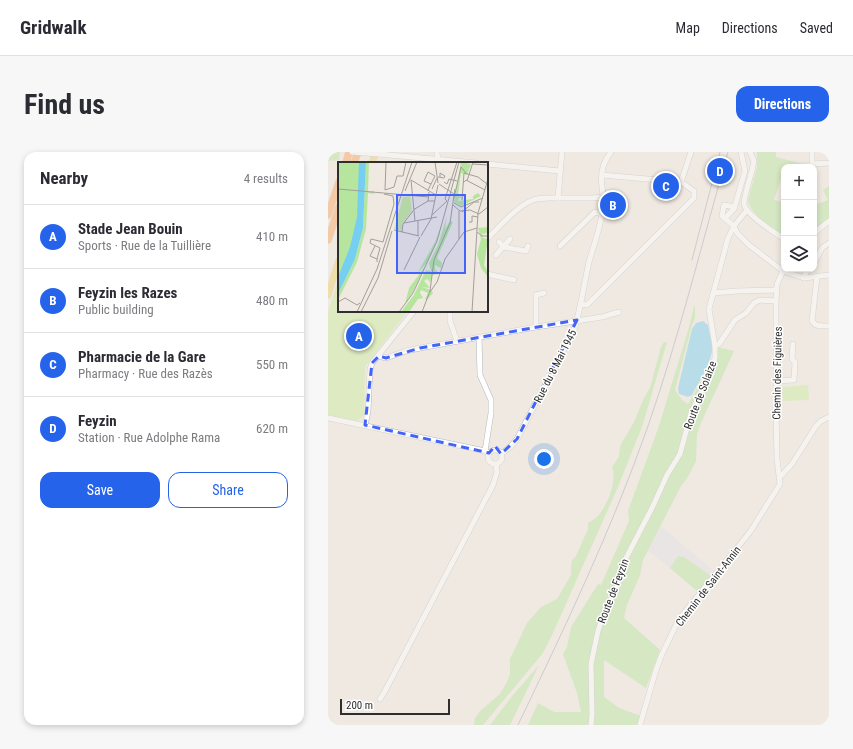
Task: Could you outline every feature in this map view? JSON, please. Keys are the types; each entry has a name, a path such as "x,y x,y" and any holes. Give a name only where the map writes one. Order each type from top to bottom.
{"highway":[{"path":"346,162 351,152"},
{"path":"354,162 358,152"},
{"path":"328,215 338,185"},
{"path":"328,240 338,210"}],"main road":[{"path":"373,162 378,153"},
{"path":"328,295 338,263"}],"street":[{"path":"351,152 378,153 437,161 456,162"},
{"path":"437,152 437,161"},
{"path":"558,198 562,152"},
{"path":"581,304 587,305 694,198 694,191 681,182 602,175 605,162 611,152"},
{"path":"681,182 691,152"},
{"path":"725,218 735,207 745,171 741,152"},
{"path":"812,152 812,164"},
{"path":"753,154 753,166 744,204 747,210 781,237"},
{"path":"817,164 829,163"},
{"path":"488,164 560,171"},
{"name":"Rue du 8 Mai 1945","path":"501,454 517,439 574,330 581,304 589,262 602,214 604,197 602,175"},
{"path":"495,238 504,221 532,201 543,198 604,197"},
{"path":"735,207 724,205 722,215 734,226 742,238 781,270"},
{"name":"Route de Solaize","path":"673,466 680,454 693,408 712,369 715,358 715,346 709,309 728,238 734,226 747,210"},
{"path":"560,246 596,212 602,214"},
{"path":"817,231 829,221"},
{"path":"488,239 495,238"},
{"path":"495,238 504,247 527,251"},
{"path":"496,255 510,239"},
{"path":"817,257 822,248 829,242"},
{"name":"Chemin des Figuières","path":"780,477 777,459 776,301 778,284 783,272"},
{"path":"786,272 804,278 829,275"},
{"path":"804,278 807,272"},
{"path":"488,274 514,280"},
{"path":"817,277 812,321 818,326 829,326"},
{"path":"713,293 777,290"},
{"path":"536,327 536,295 544,293"},
{"path":"715,346 719,344 735,320 746,313 754,303 760,300 776,301"},
{"path":"366,425 370,369 372,363 413,312"},
{"path":"451,312 450,321 458,341"},
{"path":"379,356 386,358 406,351 536,327 602,317 619,312"},
{"path":"479,337 480,375 489,393 491,406 487,452 489,461 492,464 496,464"},
{"path":"776,381 794,380 795,362 792,359 793,344"},
{"path":"780,477 792,464 816,426 821,421 829,417"},
{"path":"328,418 487,452 496,450 501,454 501,460 496,464"},
{"path":"380,699 493,486 497,472 496,464"},
{"name":"Route de Feyzin","path":"591,725 591,664 598,631 605,610 616,591 624,562 673,466"},
{"name":"Chemin de Saint-Annin","path":"640,725 656,670 679,619 750,532 780,484 780,477"}],"highlighted area":[{"path":"577,320 517,439 501,454 495,446 489,453 365,425 372,363 379,356 386,358 420,348"}],"shaded area":[{"path":"661,526 715,572 711,576 678,556 670,568 648,551"}],"green space":[{"path":"328,152 340,152 339,160 328,161"},
{"path":"757,152 776,152 776,157 799,163 810,164 781,164 781,179 774,200 781,201 781,234 762,220 749,205 748,200 757,167"},
{"path":"829,186 829,218 817,228 817,204 828,200 823,190"},
{"path":"338,280 338,312 407,312 366,365 364,415 358,421 328,415 328,312"},
{"path":"694,306 695,318 675,390 682,400 688,404 709,367 716,360 717,347 734,351 697,434 696,461 688,477 681,486 643,560 640,575 627,605 624,618 660,650 646,688 604,660 604,697 619,708 641,716 639,725 528,725 538,703 554,712 581,712 577,693 563,654 567,647 571,627 598,584 601,585 629,521 628,511 659,426"},
{"path":"664,342 667,342 643,424 618,487 552,635 543,653 483,725 474,725 475,718 481,710 500,694 507,682 510,674 510,659 527,623 541,607 557,599 571,575 572,560 576,556 588,529 588,523 602,511 611,493 613,479 612,467 619,457 620,446 634,422 650,388 661,347"},
{"path":"808,385 809,400 783,401 782,387"},
{"path":"678,556 684,557 711,576 698,592 670,568"},
{"path":"539,665 510,725 490,725 513,695"}],"water":[{"path":"703,321 708,325 712,346 711,357 692,395 688,397 679,394 678,388 692,329 696,323"}],"railway":[{"path":"692,260 720,152"},
{"path":"518,725 587,577 619,502 648,426 690,290 728,152"}],"place":[{"name":"Feyzin","path":"720,171"},
{"name":"Pharmacie de la Gare","path":"666,186"},
{"name":"Feyzin les Razes","path":"613,205"},
{"name":"Stade Jean Bouin","path":"359,336"}]}
